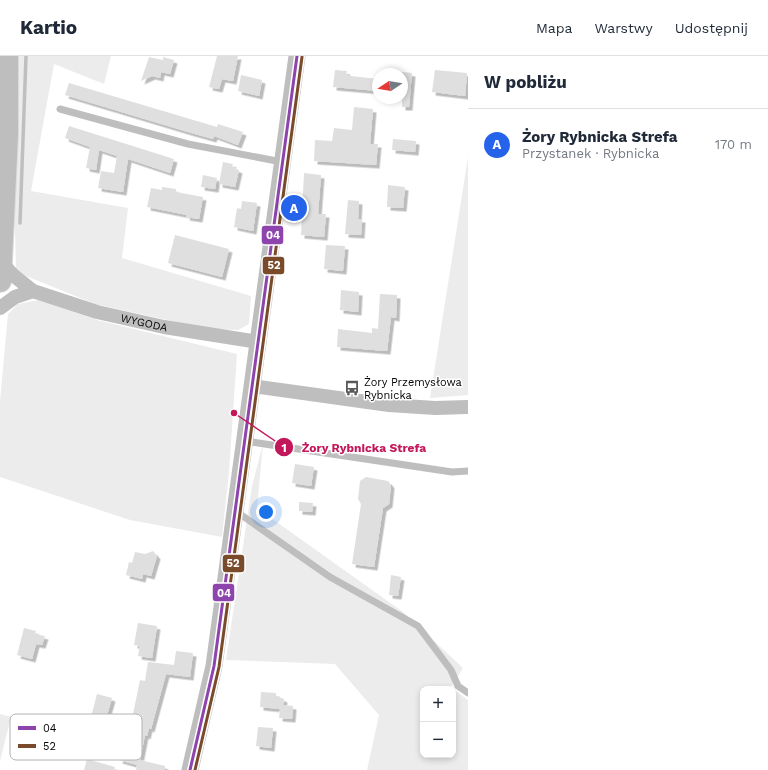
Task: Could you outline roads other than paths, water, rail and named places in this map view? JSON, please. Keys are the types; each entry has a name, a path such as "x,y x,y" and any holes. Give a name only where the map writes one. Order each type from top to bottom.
{"main road":[{"path":"1,272 7,56"}],"street":[{"path":"190,770 214,666 297,56"},
{"path":"1,272 13,275 33,291"},
{"path":"0,308 15,297 33,291"},
{"name":"WYGODA","path":"33,291 97,312 164,327 258,342"},
{"path":"252,386 389,405 436,408 468,407"}],"lane":[{"path":"60,109 188,144 282,162"},
{"path":"245,441 452,472 468,471"},
{"path":"236,512 330,577 418,626 452,670 458,686 468,693"}],"waterway":[{"path":"20,223 26,56"}],"place":[{"name":"Żory Rybnicka Strefa","path":"294,208"},
{"name":"Żory Przemysłowa Rybnicka","path":"352,388"},
{"name":"Żory Rybnicka Strefa","path":"234,413"}]}
